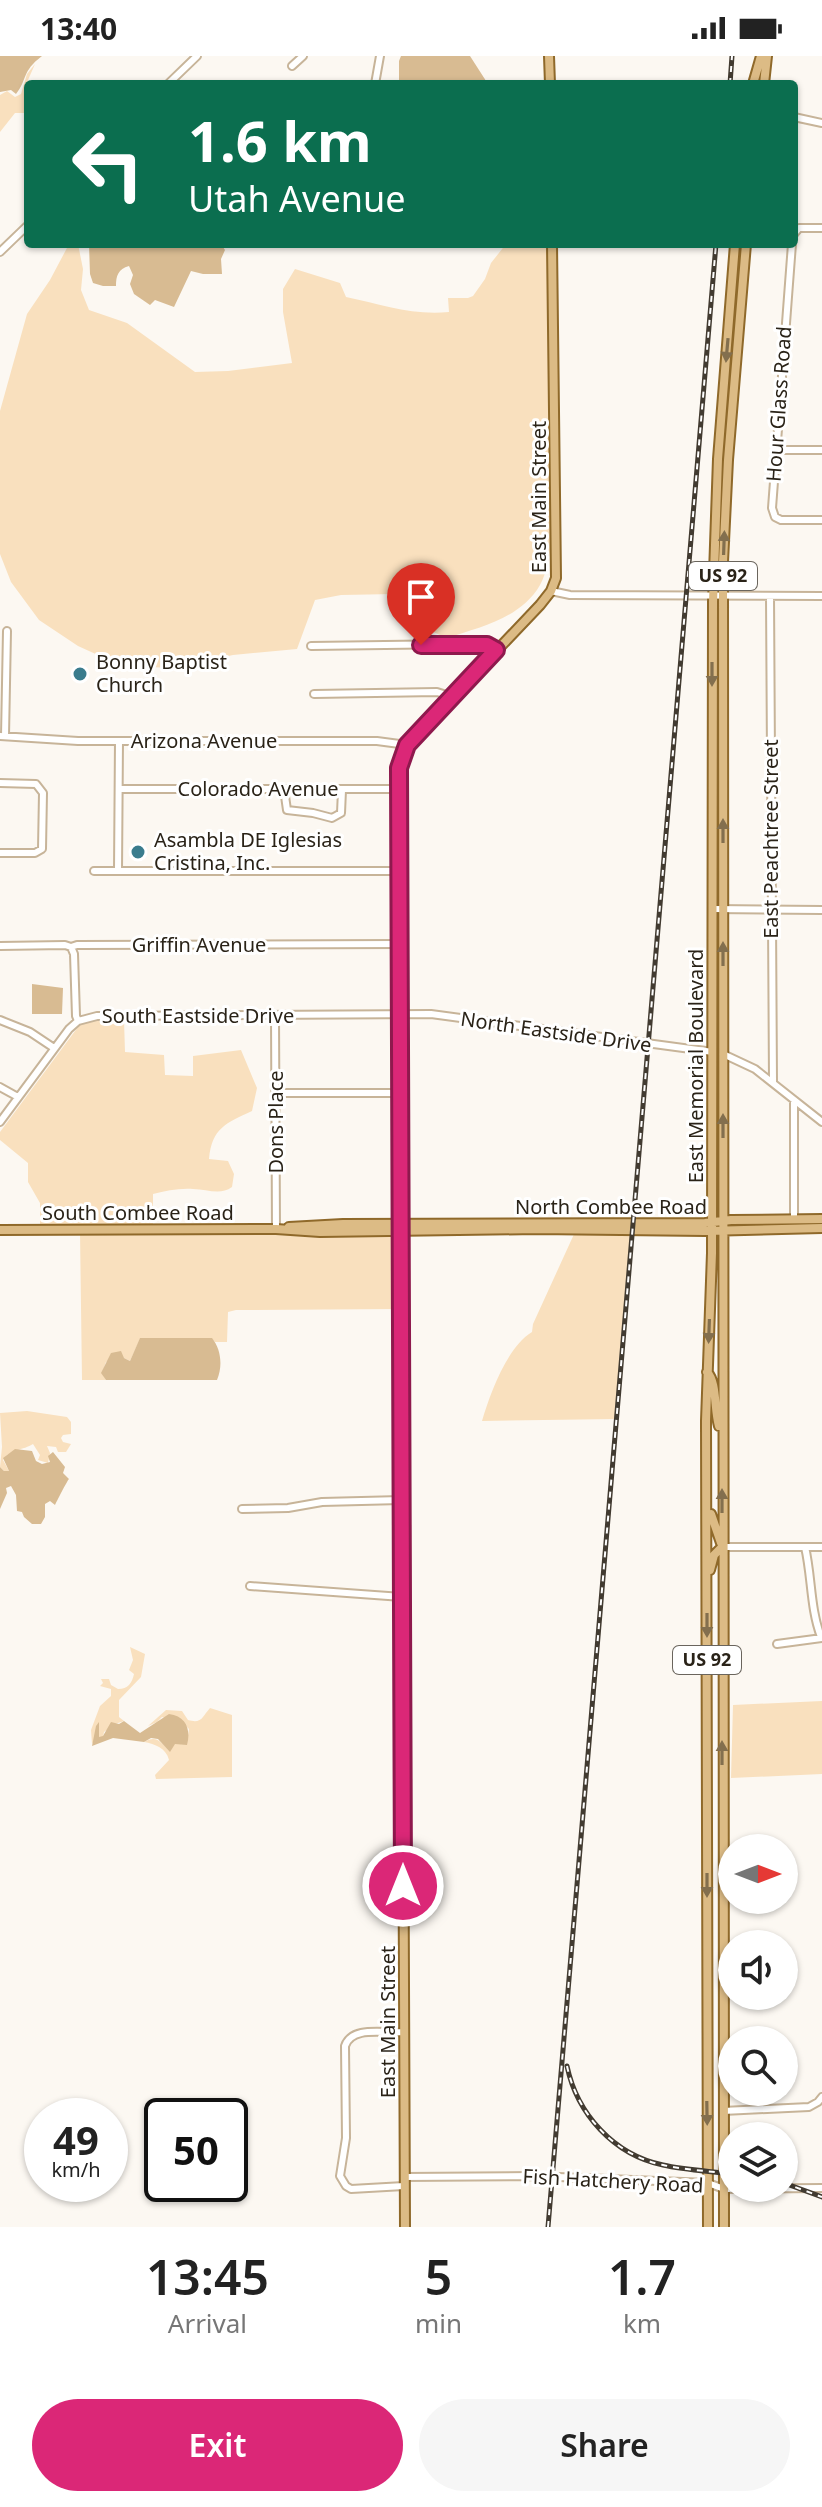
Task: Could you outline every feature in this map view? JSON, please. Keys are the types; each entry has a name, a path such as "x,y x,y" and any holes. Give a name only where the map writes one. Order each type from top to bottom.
{"main road":[{"path":"549,56 550,80"},
{"path":"754,80 761,56"},
{"path":"764,80 767,56"},
{"name":"East Main Street","path":"405,2227 399,768 407,745 551,591 556,578 552,248"},
{"name":"US 92","path":"713,909 713,596 718,459 735,248"},
{"name":"US 92","path":"723,909 723,596 728,460 746,248"},
{"path":"730,303 741,304"},
{"path":"718,459 728,460"},
{"path":"712,753 723,753"},
{"name":"East Memorial Boulevard","path":"712,1226 713,909"},
{"name":"East Memorial Boulevard","path":"723,909 723,1226"},
{"path":"713,993 718,1044 723,1054"},
{"name":"North Combee Road","path":"723,1226 822,1219"},
{"name":"US 92","path":"708,2227 707,1372 712,1226"},
{"name":"US 92","path":"723,1226 723,2122"},
{"name":"North Combee Road","path":"401,1228 822,1228"},
{"name":"South Combee Road","path":"0,1230 276,1229 300,1232 401,1228"},
{"path":"707,1372 714,1381 714,1409 722,1434"},
{"path":"707,1490 714,1527 722,1547 714,1555 707,1589"},
{"path":"707,1849 714,1836 723,1831 707,1807 718,1799 722,1784"},
{"name":"US 92","path":"724,2202 724,2227"}],"street":[{"path":"172,80 197,56"},
{"path":"292,66 303,56"},
{"path":"376,80 380,56"},
{"path":"798,118 822,123"},
{"path":"798,229 822,228"},
{"path":"0,252 24,229"},
{"name":"Hour Glass Road","path":"792,248 772,508 775,517 781,520 822,520"},
{"path":"776,450 822,450"},
{"path":"551,591 570,595 822,596"},
{"name":"East Peachtree Street","path":"770,596 773,1082"},
{"path":"2,736 7,631"},
{"path":"311,646 459,644 487,645 496,650"},
{"path":"314,694 437,692 453,697"},
{"name":"Arizona Avenue","path":"2,736 119,741 377,741 407,745"},
{"path":"118,871 119,741"},
{"path":"0,853 38,852 43,844 42,789 36,784 4,783"},
{"name":"Colorado Avenue","path":"119,789 398,789"},
{"path":"284,789 287,810 332,818 341,813 342,790"},
{"path":"94,871 399,871"},
{"path":"713,909 822,910"},
{"name":"Griffin Avenue","path":"0,946 399,944"},
{"path":"71,947 78,1021"},
{"name":"South Eastside Drive","path":"0,1122 54,1048 78,1021 97,1016 399,1014"},
{"name":"North Eastside Drive","path":"399,1014 431,1014 713,1052"},
{"name":"Dons Place","path":"275,1015 276,1229"},
{"path":"0,1020 30,1032 54,1048"},
{"path":"723,1054 739,1059 773,1082 822,1122"},
{"path":"0,1087 18,1097"},
{"path":"275,1093 400,1093"},
{"path":"794,1100 794,1220"},
{"path":"242,1509 288,1508 322,1502 401,1500"},
{"path":"722,1547 822,1547"},
{"path":"777,1644 821,1637 815,1622 805,1547"},
{"path":"250,1586 402,1597"},
{"name":"Fish Hatchery Road","path":"404,2032 357,2033 347,2040 346,2138 340,2176 351,2189 404,2182 533,2176 708,2183 718,2187"},
{"path":"723,2111 809,2107 822,2097"},
{"name":"Fish Hatchery Road","path":"798,2188 822,2188"}],"shaded area":[{"path":"0,56 42,56 28,71 16,94 11,90 0,92"},
{"path":"401,56 470,56 485,80 399,80"},
{"path":"24,84 24,113 15,113 0,132 0,95 7,91 15,97 21,94"},
{"path":"67,248 79,248 83,269 81,290 89,310 127,323 195,372 228,371 292,363 283,312 283,289 295,269 340,283 346,297 410,311 449,312 448,298 473,296 503,248 548,248 552,542 540,585 522,606 499,620 447,638 416,622 395,594 341,595 315,600 297,649 233,655 174,668 122,666 78,646 39,620 11,582 0,554 0,411 27,314"},
{"path":"89,248 225,250 221,259 222,274 191,271 174,307 155,300 150,305 134,294 129,266 118,273 116,286 93,283"},
{"path":"32,984 63,988 62,1014 32,1014"},
{"path":"88,1020 124,1020 125,1052 164,1055 165,1075 193,1076 193,1056 241,1050 257,1088 252,1111 217,1133 209,1159 228,1161 234,1174 232,1187 218,1192 183,1189 153,1194 153,1227 40,1227 40,1203 28,1182 28,1163 0,1140 0,1132 81,1023"},
{"path":"80,1232 398,1234 398,1309 236,1310 228,1312 227,1342 215,1342 211,1338 140,1339 130,1361 124,1358 106,1362 102,1373 106,1380 82,1380"},
{"path":"575,1232 633,1232 616,1419 482,1421 507,1360 532,1332"},
{"path":"140,1338 212,1338 220,1358 217,1380 106,1380 101,1373 111,1353 121,1351 124,1358 130,1361"},
{"path":"27,1411 67,1417 71,1422 71,1434 61,1438 63,1442 71,1444 66,1452 58,1452 56,1447 47,1446 50,1453 48,1463 38,1460 40,1455 33,1444 12,1452 3,1460 9,1471 4,1471 0,1467 0,1413"},
{"path":"15,1449 32,1451 36,1461 42,1464 50,1462 48,1456 53,1452 65,1467 63,1473 69,1479 55,1505 50,1501 45,1504 45,1517 41,1524 32,1524 22,1512 17,1511 16,1495 11,1486 6,1488 0,1509 0,1467 9,1471 3,1458"},
{"path":"130,1647 145,1654 141,1677 119,1700 119,1717 124,1721 104,1732 103,1737 99,1737 98,1728 92,1744 91,1730 100,1706 111,1696 111,1689 100,1686 103,1683 101,1679 109,1679 111,1685 118,1689 127,1687 134,1674 129,1670 133,1660"},
{"path":"822,1701 822,1774 731,1778 733,1705"},
{"path":"210,1708 232,1715 232,1777 156,1779 155,1775 169,1760 160,1747 144,1742 156,1739 170,1751 173,1744 187,1742 189,1729 162,1717 148,1726 166,1710 182,1711 188,1720 196,1721"},
{"path":"169,1714 184,1721 187,1745 175,1744 170,1752 158,1739 151,1738 144,1742 113,1738 92,1746 99,1722 99,1737 103,1736 111,1722 119,1724 124,1721 140,1733"}],"railway":[{"path":"730,80 732,56"},
{"path":"548,2227 716,248"},
{"path":"567,2066 579,2100 600,2130 614,2142 645,2160 718,2172"},
{"path":"798,2188 822,2197"}],"place":[{"name":"Bonny Baptist Church","path":"80,674"},
{"name":"Asambla DE Iglesias Cristina, Inc.","path":"138,852"}],"route":[{"path":"403,1886 399,768 407,745 496,650 487,645 421,645"}]}
